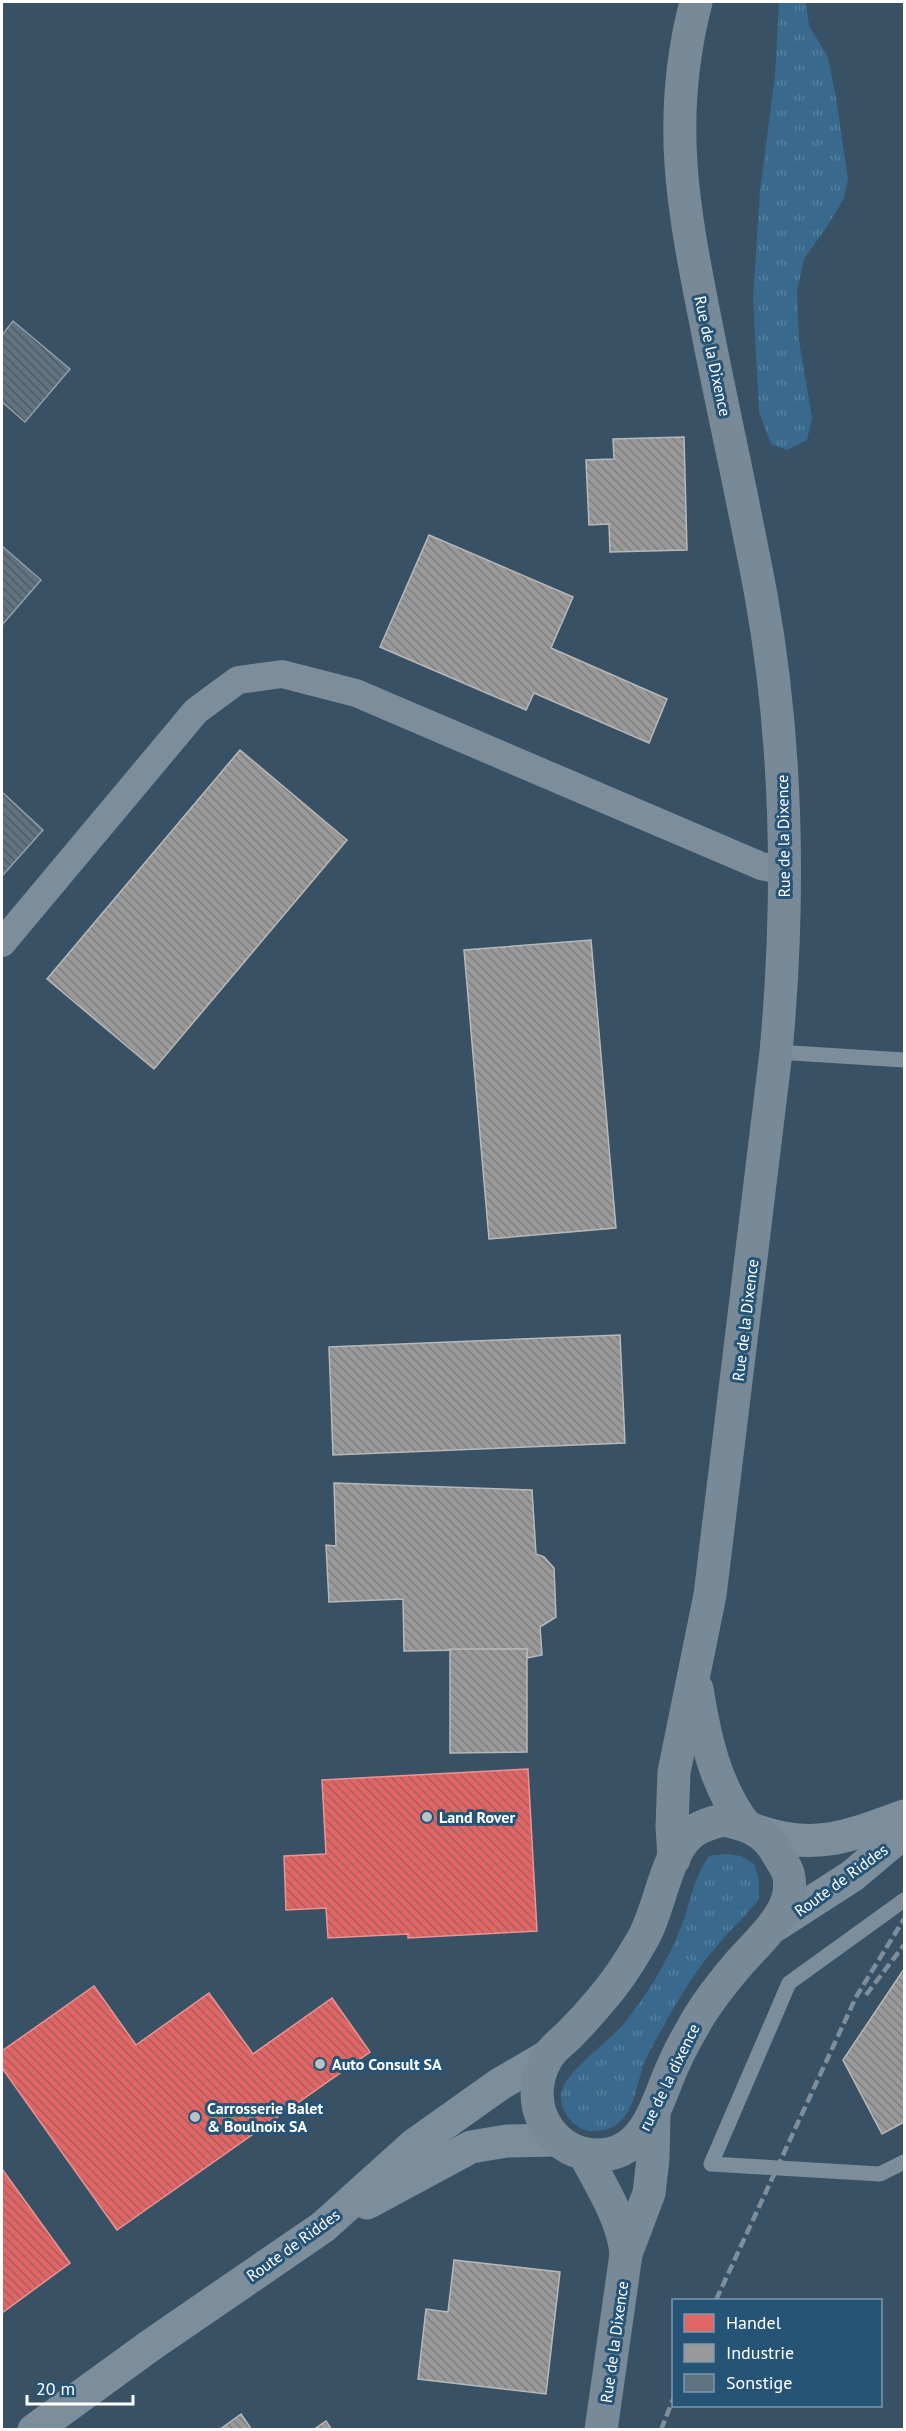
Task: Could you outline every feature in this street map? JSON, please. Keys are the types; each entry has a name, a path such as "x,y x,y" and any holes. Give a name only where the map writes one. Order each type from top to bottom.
{"main road":[{"name":"Rue de la Dixence","path":"674,1859 672,1826 674,1772 695,1676 713,1571 776,1052 782,994 786,871 781,768 767,636 699,292 680,174 678,113 680,82 696,2"},
{"name":"Rue de la Dixence","path":"695,1676 703,1724 721,1786 730,1804 752,1828"},
{"path":"585,2155 556,2140 544,2123 537,2101 537,2083 548,2056 570,2035 622,1974 644,1938 657,1908 668,1869 689,1835 706,1824 722,1820 752,1828"},
{"name":"rue de la dixence","path":"585,2155 621,2151 639,2138 654,2116 668,2078 693,2026 735,1967 776,1924 789,1890 788,1874 775,1850 752,1828"},
{"name":"Rue de la Dixence","path":"601,2430 626,2254 649,2193 654,2116"},
{"name":"Rue de la Dixence","path":"585,2155 615,2214 625,2242 626,2254"}],"street":[{"path":"2,943 196,711 238,680 282,674 356,693 761,866 786,871"},
{"name":"Route de Riddes","path":"752,1828 795,1840 835,1840 904,1816"},
{"name":"Route de Riddes","path":"776,1924 852,1876 904,1832"},
{"name":"Route de Riddes","path":"34,2430 151,2344 323,2227 414,2145 500,2084 548,2056"},
{"path":"323,2227 471,2147 507,2140 556,2140"}],"lane":[{"path":"776,1052 904,1060"},
{"path":"904,1900 789,1983 711,2164 880,2174 904,2162"}],"green space":[{"path":"779,2 806,2 809,26 828,57 848,179 844,198 804,259 797,291 799,341 812,418 807,440 787,450 771,444 759,412 753,298 760,191 775,75"},
{"path":"726,1854 741,1856 754,1864 759,1880 759,1899 697,1971 667,2019 647,2056 634,2098 625,2116 615,2126 602,2130 587,2130 575,2125 566,2114 561,2101 564,2086 578,2067 619,2029 641,2000 674,1944 695,1883 709,1856"}],"building: Handel":[{"name":"Land Rover","path":"528,1769 537,1931 408,1938 408,1934 328,1938 326,1908 286,1910 284,1856 326,1854 322,1780"},
{"path":"94,1986 136,2045 209,1993 253,2054 332,1998 370,2052 117,2230 2,2068 2,2051"},
{"path":"2,2169 70,2263 2,2313"}],"building: Industrie":[{"path":"684,437 687,550 610,552 609,524 589,525 586,460 614,459 613,439"},
{"path":"429,535 573,597 551,648 667,699 649,743 534,693 526,710 380,647"},
{"path":"240,750 347,840 154,1069 47,979"},
{"path":"591,940 616,1228 489,1239 464,950"},
{"path":"620,1335 625,1443 333,1455 329,1347"},
{"path":"334,1483 532,1490 536,1554 544,1557 554,1568 556,1617 540,1627 542,1655 527,1658 527,1649 404,1651 403,1599 329,1602 326,1545 336,1546"},
{"path":"450,1649 527,1649 527,1752 450,1753"},
{"path":"904,1969 904,2122 882,2134 843,2060"},
{"path":"454,2260 560,2272 546,2394 418,2379 426,2309 448,2312"},
{"path":"241,2414 252,2430 219,2430"},
{"path":"326,2421 332,2430 313,2430"}],"building: Sonstige":[{"path":"13,321 70,369 25,422 2,402 2,335"},
{"path":"2,546 41,580 2,625"},
{"path":"2,792 43,830 2,876"}],"railway":[{"path":"716,2299 856,1997 904,1919"},
{"path":"866,1995 904,1945"},
{"path":"661,2430 672,2402"}],"place":[{"name":"Land Rover","path":"427,1817"},
{"name":"Auto Consult SA","path":"320,2064"},
{"name":"Carrosserie Balet & Boulnoix SA","path":"195,2117"}]}
